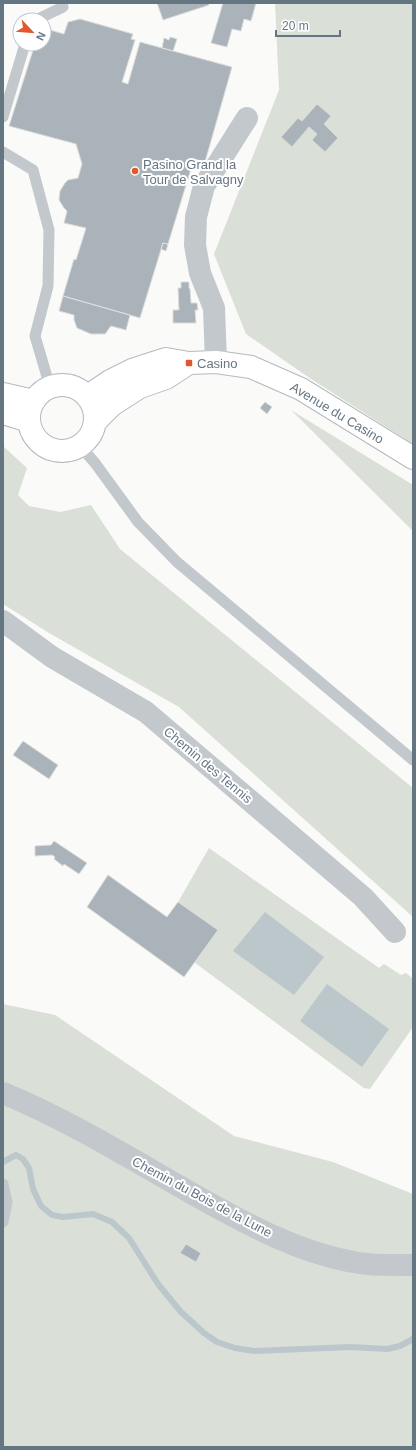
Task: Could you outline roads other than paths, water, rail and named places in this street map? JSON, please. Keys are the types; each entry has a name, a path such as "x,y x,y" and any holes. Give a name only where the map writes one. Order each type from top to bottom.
{"street":[{"path":"216,362 214,308 200,273 195,245 196,217 204,186 247,118"},
{"name":"Avenue du Casino","path":"88,396 110,381 132,370 166,359 189,363 216,362 251,367 301,389 413,458"},
{"path":"96,421 112,405 140,387 166,378 189,363"},
{"path":"60,384 70,385 80,389 88,396 93,404 96,421 91,435 80,446 67,450 52,450 36,439 32,430 31,411 38,395 50,387 60,384"},
{"path":"3,394 31,411"},
{"path":"3,413 31,411"},
{"name":"Chemin des Tennis","path":"3,621 52,657 146,712 363,897 395,932"},
{"name":"Chemin du Bois de la Lune","path":"3,1093 58,1118 244,1222 296,1246 360,1264 381,1266 413,1265"}],"lane":[{"path":"52,12 63,7"},
{"path":"3,117 23,52"},
{"path":"3,152 33,170 49,230 48,286 35,336 50,387"},
{"path":"80,446 138,522 178,562 413,760"},
{"path":"3,1184 7,1202 3,1222"}],"waterway":[{"path":"3,1162 16,1155 23,1159 29,1168 33,1189 41,1206 52,1215 63,1217 93,1214 112,1222 129,1238 158,1284 181,1312 204,1333 217,1342 235,1348 254,1351 351,1347 387,1349 400,1346 413,1338"}],"place":[{"name":"Pasino Grand la Tour de Salvagny","path":"135,171"},
{"name":"Casino","path":"189,363"}]}
